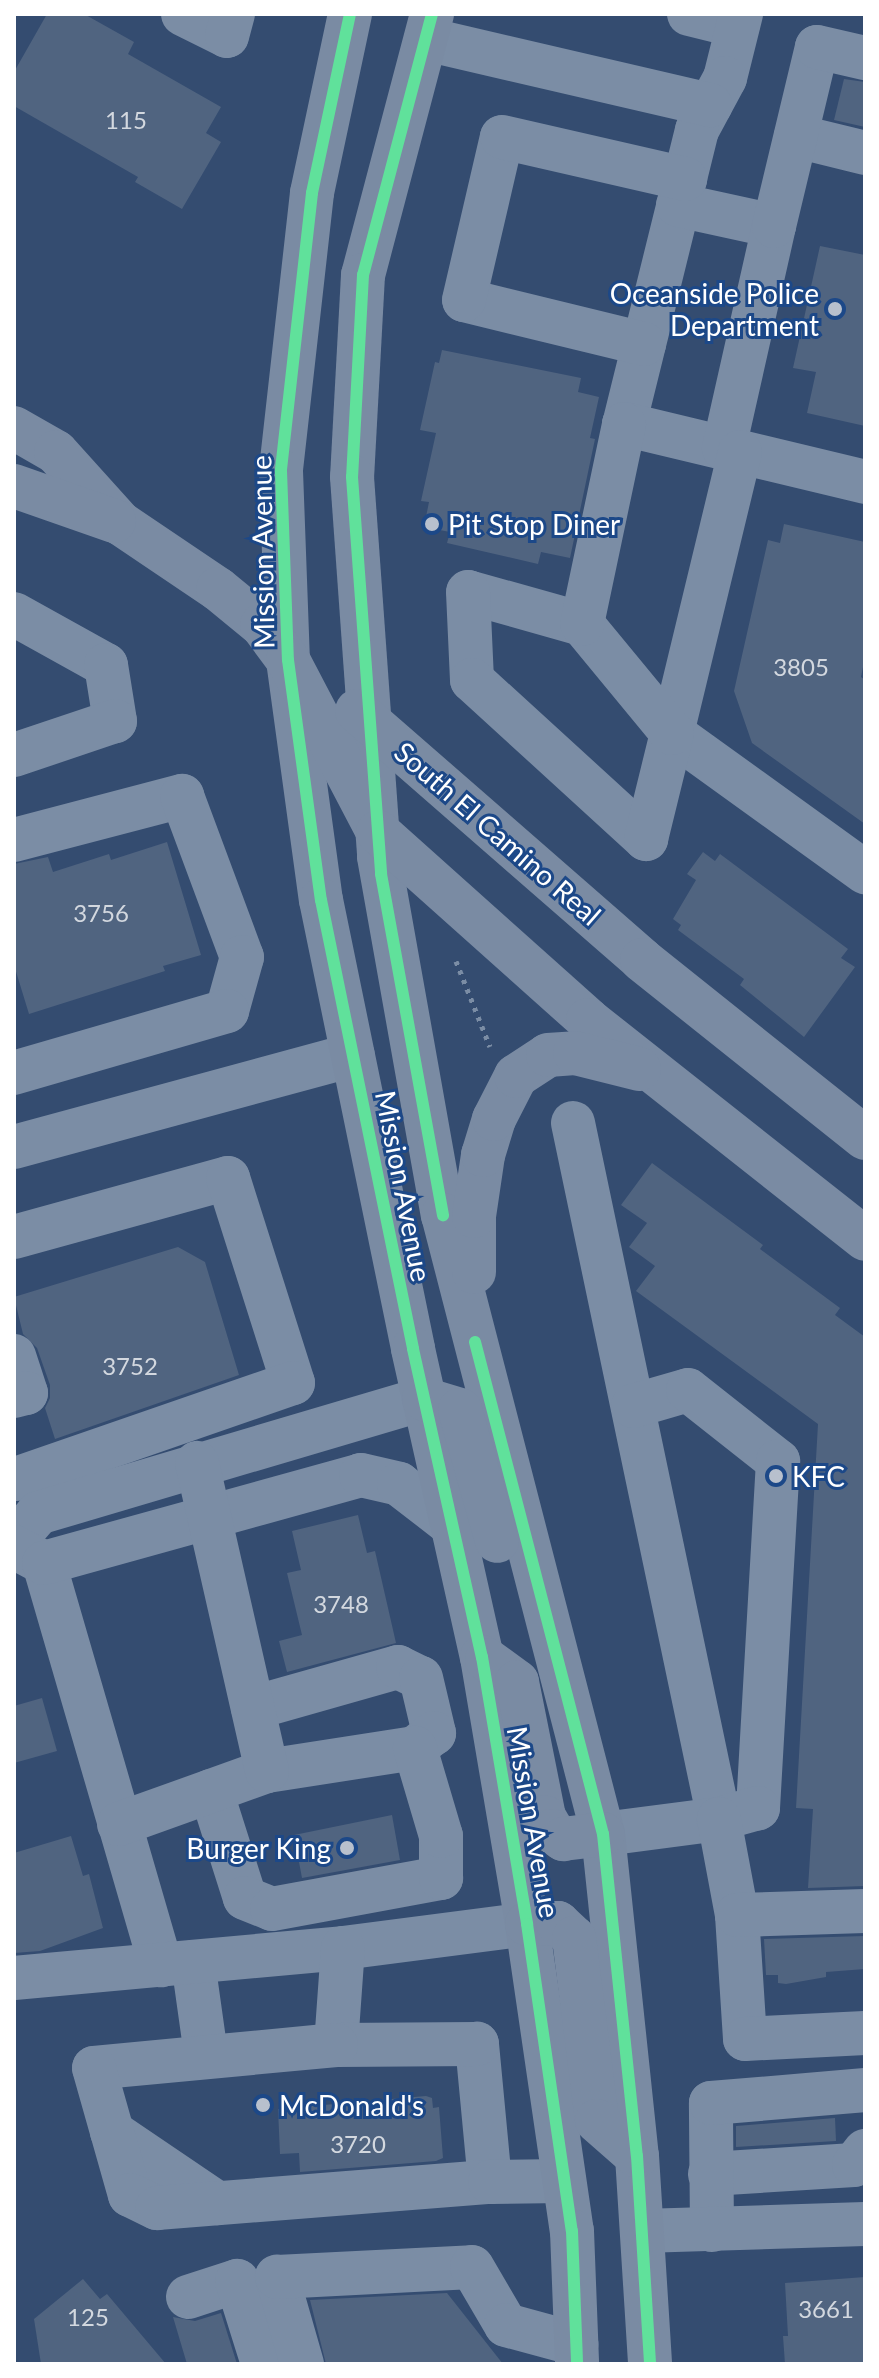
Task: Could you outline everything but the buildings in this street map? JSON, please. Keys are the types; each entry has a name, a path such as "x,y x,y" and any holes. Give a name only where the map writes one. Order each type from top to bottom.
{"main road":[{"name":"Mission Avenue","path":"350,14 312,193 281,471 288,660 321,900 424,1399 482,1657 527,1924 572,2231 576,2354"},
{"name":"Mission Avenue","path":"429,27 363,275 352,477 381,874 443,1215 603,1834 637,2156 650,2364"},
{"path":"18,432 56,452 120,523 230,598 262,625 288,660 378,832 588,1020 865,1239"},
{"path":"14,486 120,523"},
{"name":"South El Camino Real","path":"288,660 371,722 642,960 865,1138"},
{"path":"475,1342 474,1216 483,1155 494,1119 516,1076 548,1055 575,1053 656,1074"},
{"path":"424,1399 460,1410 502,1557 538,1577"},
{"path":"482,1657 517,1682 544,1817 552,1831 563,1839 603,1834"},
{"path":"527,1924 558,1923 574,1938 597,2121 637,2156"}],"lane":[{"path":"183,14 227,36 233,14"},
{"path":"582,624 624,424 697,130 725,78 739,20 689,14"},
{"path":"429,27 710,105"},
{"path":"865,58 817,47 774,226 732,450 672,733 646,839 472,680 468,592 582,624 672,733 865,872"},
{"path":"796,136 865,153"},
{"path":"644,344 464,300 502,137 682,192 774,226"},
{"path":"624,424 865,482"},
{"path":"14,614 106,665 115,721 14,755"},
{"path":"14,840 182,796 242,957 227,1011 14,1073"},
{"path":"14,1147 353,1055"},
{"path":"573,1123 719,1819 737,1915 745,2039 865,2033"},
{"path":"14,1237 228,1178 293,1383 15,1484"},
{"path":"14,1356 26,1393 14,1396"},
{"path":"603,1834 719,1819 758,1808 778,1461 688,1390 633,1406"},
{"path":"206,2055 177,1964 119,1824 24,1550 38,1513 197,1463 424,1399"},
{"path":"197,1463 267,1771"},
{"path":"24,1550 211,1516 361,1475 399,1484 452,1525"},
{"path":"119,1824 267,1771 415,1748 434,1733 421,1678 398,1667 253,1708"},
{"path":"211,1791 245,1898 272,1909 441,1878 441,1836 415,1748"},
{"path":"737,1915 865,1911"},
{"path":"14,1978 343,1948 527,1924"},
{"path":"336,2045 343,1948"},
{"path":"490,2182 477,2044 336,2045 94,2068 130,2195 157,2208 490,2182 563,2181"},
{"path":"712,2230 711,2103 865,2090"},
{"path":"710,2174 854,2165 865,2151"},
{"path":"642,2231 865,2224"},
{"path":"302,2364 277,2277 472,2267 506,2325 576,2354"},
{"path":"188,2297 237,2281 263,2364"}],"path":[{"path":"456,961 490,1048"}],"cycle path":[{"path":"350,14 312,193 281,471 288,660 321,900 413,1349 482,1657 527,1924 572,2231 577,2364"},
{"path":"432,14 363,275 352,477 381,874 443,1215"},
{"path":"475,1342 603,1834 637,2156 650,2364"}],"place":[{"name":"Oceanside Police Department","path":"835,309"},
{"name":"Pit Stop Diner","path":"432,524"},
{"name":"KFC","path":"776,1476"},
{"name":"Burger King","path":"347,1848"},
{"name":"McDonald's","path":"263,2105"}]}
